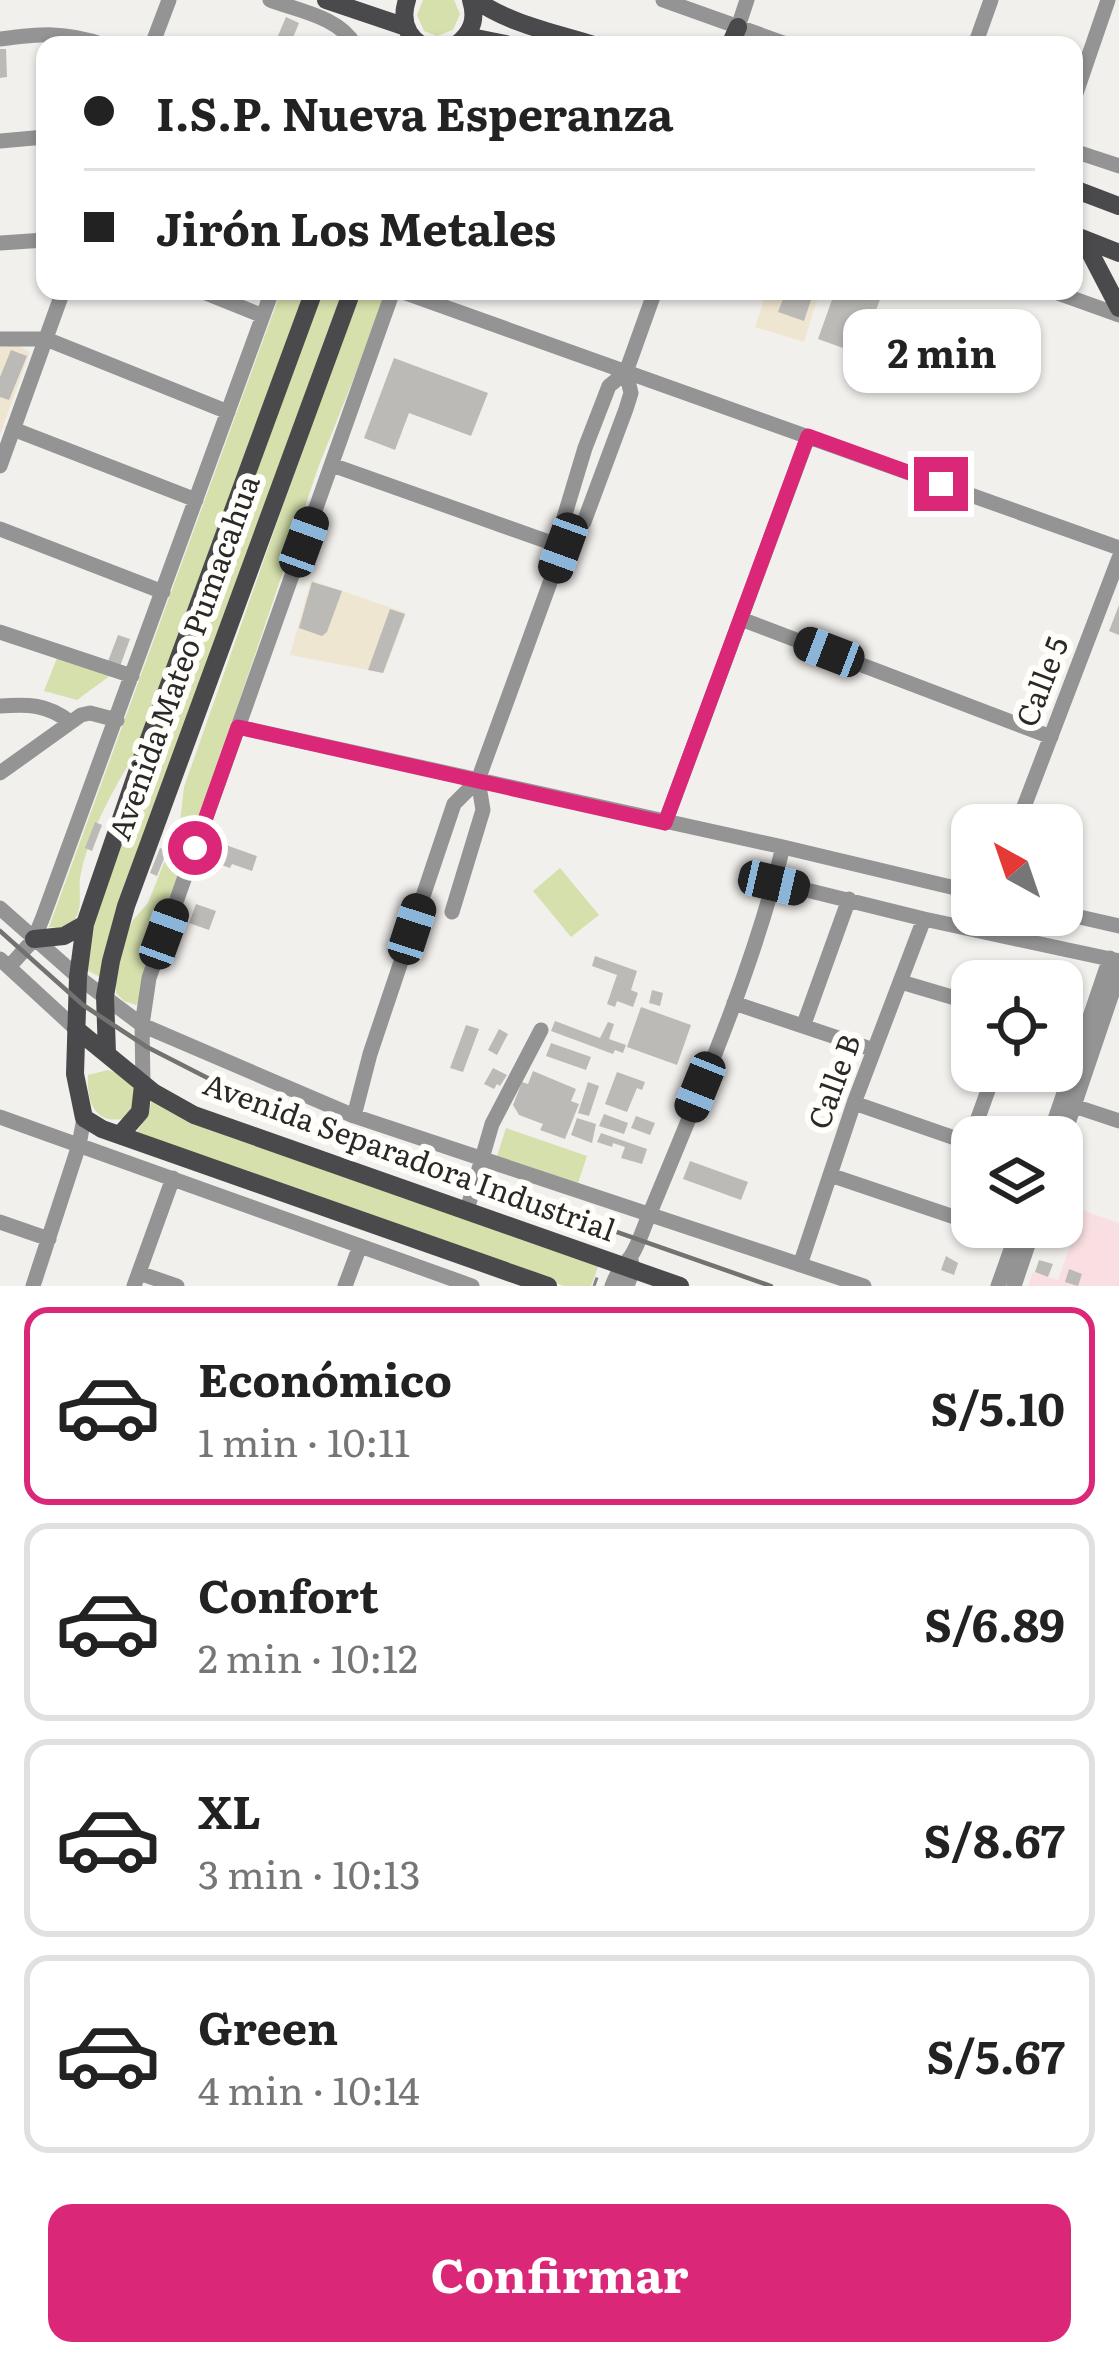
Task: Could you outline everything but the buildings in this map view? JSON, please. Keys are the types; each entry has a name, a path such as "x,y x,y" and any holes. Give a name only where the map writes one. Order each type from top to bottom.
{"main road":[{"path":"326,0 409,28"},
{"path":"366,0 409,28"},
{"path":"464,36 473,20 473,0 566,36"},
{"path":"1083,192 1119,206"},
{"path":"1083,239 1119,253"},
{"path":"1083,244 1119,312"},
{"name":"Avenida Mateo Pumacahua","path":"76,1029 85,924 311,300"},
{"name":"Avenida Mateo Pumacahua","path":"107,1053 105,996 126,906 349,300"},
{"path":"163,702 197,713"},
{"path":"34,939 64,935 85,924"},
{"path":"76,1029 75,1074 84,1118 92,1124 548,1286"},
{"name":"Avenida Separadora Industrial","path":"76,1029 143,1085 194,1115 680,1286"},
{"path":"75,1074 98,1064 125,1068"},
{"path":"120,1135 140,1112 143,1085"}],"street":[{"path":"155,36 169,0"},
{"path":"270,0 329,22 347,36"},
{"path":"663,0 734,36 747,0"},
{"path":"1083,73 1108,0"},
{"path":"978,36 988,1"},
{"path":"0,39 52,32 80,36"},
{"path":"0,141 36,138"},
{"path":"1083,154 1119,166"},
{"path":"0,243 36,241"},
{"path":"0,466 60,300"},
{"path":"223,300 263,316"},
{"name":"Avenida Mateo Pumacahua","path":"5,963 34,939 269,300"},
{"path":"143,1085 142,1024 149,978 394,300"},
{"path":"422,300 1119,548"},
{"path":"563,548 563,521 585,448 609,386 626,372 652,300"},
{"path":"1081,300 1119,312"},
{"path":"0,339 46,339 228,412"},
{"path":"354,1116 370,1054 454,804 478,780 563,548 584,522 631,393 626,372"},
{"path":"13,429 196,500"},
{"path":"665,823 808,436"},
{"path":"332,465 563,548"},
{"path":"0,529 163,592"},
{"name":"Calle 5","path":"1025,804 1119,558"},
{"path":"741,619 1051,737"},
{"path":"0,632 133,676"},
{"path":"0,706 34,704 70,722"},
{"path":"0,773 70,722 90,713 117,720"},
{"path":"238,727 951,887"},
{"path":"452,912 483,810 478,780"},
{"path":"612,1286 628,1270 734,1003 782,848"},
{"path":"774,883 1116,964 1058,1116"},
{"path":"804,1024 849,899"},
{"name":"Avenida Separadora Industrial","path":"0,908 142,1024 354,1116 864,1286"},
{"path":"1083,918 1119,926"},
{"name":"Calle B","path":"800,1264 854,1102 924,919"},
{"path":"5,963 76,1029"},
{"path":"901,982 951,997"},
{"path":"734,1003 874,1050"},
{"path":"466,1210 492,1124 541,1030"},
{"path":"1083,1038 1089,1040"},
{"path":"1071,1116 1089,1040"},
{"path":"854,1102 951,1136"},
{"path":"1074,1106 1119,1121"},
{"path":"0,1117 472,1286"},
{"path":"33,1286 80,1144 84,1118"},
{"path":"830,1175 951,1215"},
{"path":"173,1178 137,1280 177,1286"},
{"path":"0,1222 49,1238"},
{"path":"345,1286 360,1246"},
{"path":"998,1286 1011,1248"},
{"path":"1014,1286 1027,1248"}],"shaded area":[{"path":"764,300 817,300 804,342 755,327"},
{"path":"18,345 30,352 0,435 0,347"},
{"path":"311,580 406,613 384,673 290,655"},
{"path":"1083,1210 1119,1223 1119,1286 1028,1286 1033,1272 1058,1280 1069,1248 1083,1248"}],"green space":[{"path":"423,0 454,0 460,14 453,30 437,36 424,31 417,15"},
{"path":"278,300 306,300 136,752 90,841 80,878 78,914 66,926 49,927"},
{"path":"316,300 348,300 100,977 77,965"},
{"path":"358,300 385,300 318,468 142,999 136,1005 116,993 115,960 133,920 148,903 180,822 184,787"},
{"path":"57,658 111,675 77,700 44,691"},
{"path":"560,868 599,915 571,937 533,891"},
{"path":"108,1070 125,1076 139,1093 128,1117 108,1119 91,1103 88,1075"},
{"path":"153,1097 599,1264 591,1286 564,1286 136,1133"},
{"path":"506,1128 587,1156 578,1183 497,1156"}],"railway":[{"path":"0,931 83,1005 147,1047 274,1112 771,1286"}],"route":[{"path":"195,848 238,727 665,823 808,436 941,484"}]}
